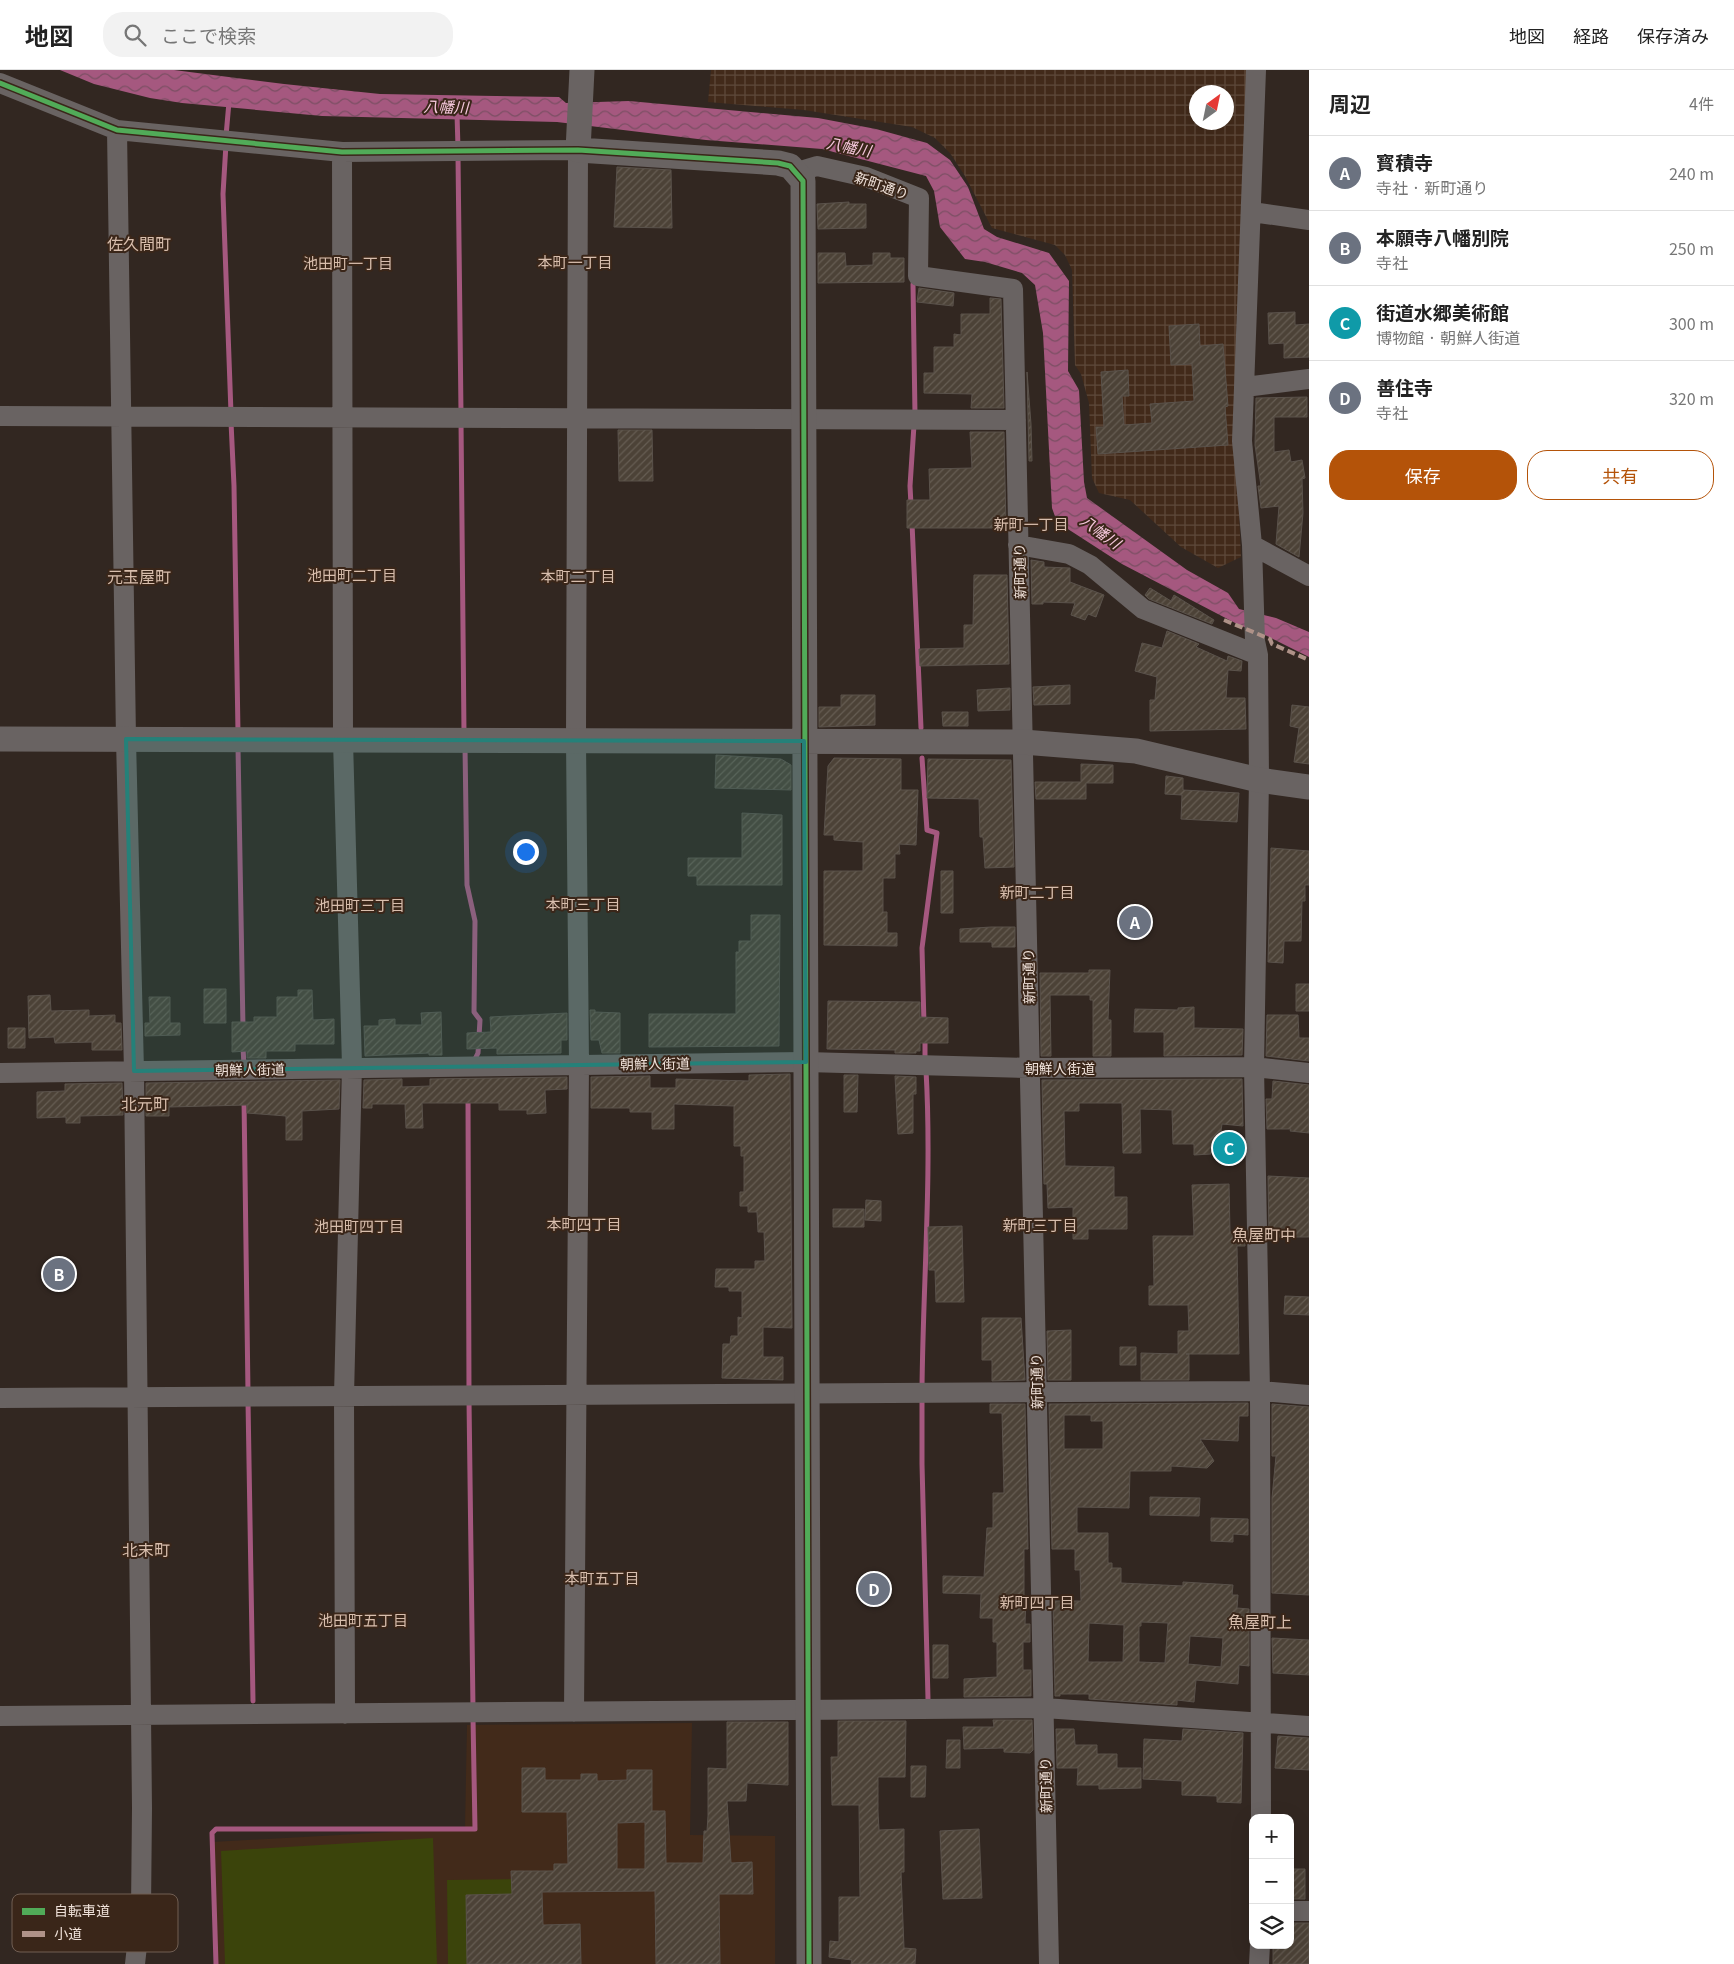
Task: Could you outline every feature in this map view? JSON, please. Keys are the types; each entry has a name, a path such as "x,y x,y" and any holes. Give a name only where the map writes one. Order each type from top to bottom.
{"street":[{"path":"574,1712 574,1394 579,1064 576,740 577,418 579,139 582,70"},
{"path":"1256,70 1242,441 1252,545 1259,780 1254,1067 1260,1390 1259,1722 1261,1814"},
{"path":"0,83 117,130 342,152 579,139 778,163 790,166 803,181 802,419 809,1964"},
{"path":"117,130 126,739 134,1072 136,1397 141,1715 141,1894"},
{"path":"342,152 343,740 352,1066 344,1396 345,1714"},
{"name":"新町通り","path":"797,172 817,166 866,177 919,198 918,276 1013,289 1049,1964"},
{"path":"1252,212 1309,220"},
{"path":"1244,387 1309,379"},
{"path":"0,416 1016,420"},
{"path":"1018,545 1070,554 1090,565 1144,609 1256,648"},
{"path":"1252,545 1309,576"},
{"path":"0,738 1023,742 1136,751 1259,780 1309,787"},
{"name":"朝鮮人街道","path":"0,1073 134,1072 352,1066 806,1062 1030,1068 1254,1067 1309,1073"},
{"path":"0,1398 1260,1390 1309,1396"},
{"path":"0,1716 1044,1708 1309,1726"},
{"path":"1294,1911 1309,1911"},
{"path":"1259,1964 1260,1949"}],"highlighted area":[{"path":"126,739 804,741 806,1062 134,1071"}],"shaded area":[{"path":"711,70 1250,70 1236,446 1241,557 1218,568 1181,547 1130,500 1099,493 1092,478 1089,403 1081,374 1075,365 1072,270 1065,255 1055,245 992,228 965,176 950,153 935,138 912,127 804,110 708,102"},
{"path":"692,1723 690,1835 775,1836 775,1964 215,1964 212,1842 465,1828 467,1725"}],"green space":[{"path":"433,1838 437,1964 225,1964 221,1851"},
{"path":"523,1879 525,1964 448,1964 447,1880"}],"water":[{"name":"八幡川","path":"60,70 174,70 380,94 559,97 566,103 629,101 818,118 876,129 927,143 950,160 968,187 984,229 997,237 1049,253 1069,281 1068,371 1079,390 1084,482 1087,498 1187,570 1228,593 1239,609 1276,618 1309,632 1309,657 1265,635 1239,625 1122,564 1057,522 1052,508 1043,333 1035,285 1022,273 985,262 965,259 940,227 934,191 926,176 822,149 706,140 557,122 322,116 182,103 150,98 94,84"}],"building":[{"path":"617,167 671,170 672,228 614,227"},
{"path":"849,202 849,204 866,204 866,228 818,229 817,204"},
{"path":"818,253 845,253 846,266 873,265 873,253 890,253 890,258 904,258 904,282 818,283"},
{"path":"919,288 954,293 953,306 917,302"},
{"path":"990,298 1001,299 1004,408 971,408 972,394 924,393 924,373 934,373 934,347 954,347 954,334 961,335 961,314 990,314"},
{"path":"1295,312 1295,325 1309,324 1309,357 1284,358 1284,343 1269,344 1268,313"},
{"path":"1199,324 1200,346 1223,344 1228,406 1225,407 1228,445 1098,454 1096,427 1104,427 1101,372 1128,370 1129,396 1122,396 1124,425 1152,423 1150,404 1194,401 1192,364 1171,365 1169,326"},
{"path":"1027,372 1031,424 1032,461 1029,461"},
{"path":"1307,397 1307,417 1274,417 1274,452 1289,450 1291,462 1302,460 1305,478 1302,479 1303,513 1299,557 1276,544 1279,506 1261,508 1258,486 1261,486 1255,445 1256,398"},
{"path":"618,430 652,430 653,481 619,481"},
{"path":"970,432 1004,432 1006,528 907,528 907,500 930,500 929,469 972,468"},
{"path":"1031,560 1044,562 1044,567 1070,568 1070,582 1104,595 1096,617 1088,614 1085,620 1071,615 1075,603 1043,602 1043,604 1032,604"},
{"path":"974,575 1007,575 1009,664 920,666 919,649 964,648 964,625 973,625"},
{"path":"1150,588 1171,601 1174,595 1214,620 1212,624 1149,599 1145,595"},
{"path":"1167,631 1199,644 1196,647 1227,661 1228,656 1242,661 1241,671 1228,670 1226,698 1245,698 1246,729 1150,731 1150,700 1155,700 1157,677 1135,671 1142,643 1162,648"},
{"path":"1070,685 1070,704 1034,705 1033,687"},
{"path":"1010,688 1010,710 978,711 977,690"},
{"path":"841,695 875,695 875,725 819,727 819,707 841,707"},
{"path":"1292,705 1309,707 1309,764 1294,762 1299,728 1290,726"},
{"path":"942,712 968,712 968,726 943,726"},
{"path":"716,755 781,759 791,765 791,790 715,788"},
{"path":"834,758 901,759 901,790 918,790 916,845 899,844 900,854 895,854 895,878 883,878 883,912 887,912 887,933 897,933 897,946 824,945 824,871 863,871 863,842 834,840 834,835 824,835 828,766"},
{"path":"928,759 1011,760 1014,867 985,868 983,837 980,837 979,799 927,798"},
{"path":"1081,764 1113,765 1113,783 1086,783 1086,799 1036,799 1035,782 1081,782"},
{"path":"1166,776 1183,778 1183,790 1239,793 1237,822 1181,819 1182,795 1165,794"},
{"path":"742,813 782,815 782,885 697,885 697,876 688,876 688,858 742,858"},
{"path":"1271,848 1309,851 1309,885 1305,885 1305,901 1302,901 1301,941 1284,941 1283,963 1268,962"},
{"path":"941,871 953,871 953,913 941,913"},
{"path":"751,915 780,915 779,1046 649,1047 649,1014 736,1014 736,952 739,952 739,941 751,941"},
{"path":"1015,927 1015,947 992,947 992,942 960,942 960,929"},
{"path":"1089,970 1110,970 1108,1020 1111,1020 1111,1056 1093,1056 1093,1000 1090,1000 1090,995 1050,995 1051,1056 1041,1056 1040,973 1089,973"},
{"path":"1296,984 1309,984 1309,1011 1296,1011"},
{"path":"204,989 226,989 226,1023 204,1023"},
{"path":"298,990 312,990 313,1020 334,1019 334,1044 295,1044 295,1051 266,1051 266,1058 247,1058 247,1051 232,1052 232,1022 254,1022 254,1017 277,1017 277,997 298,997"},
{"path":"50,995 51,1011 89,1010 89,1016 115,1015 115,1023 121,1023 122,1050 92,1050 92,1042 55,1043 54,1037 29,1038 28,996"},
{"path":"149,997 170,997 170,1023 180,1023 180,1035 145,1036 145,1023 150,1023"},
{"path":"828,1001 920,1002 920,1017 948,1018 948,1043 920,1043 920,1051 916,1051 916,1053 895,1053 895,1050 827,1049"},
{"path":"1194,1007 1194,1028 1243,1029 1242,1055 1164,1056 1164,1032 1134,1032 1135,1009 1178,1010 1178,1008"},
{"path":"590,1010 620,1013 620,1053 602,1053 599,1040 591,1040"},
{"path":"441,1012 442,1055 429,1055 429,1053 365,1056 364,1026 379,1026 379,1020 395,1019 395,1025 422,1025 421,1013"},
{"path":"567,1013 567,1040 561,1040 561,1053 497,1054 497,1048 467,1049 467,1033 491,1032 490,1017"},
{"path":"1267,1015 1298,1015 1299,1038 1309,1038 1309,1061 1266,1056"},
{"path":"8,1028 25,1028 25,1048 8,1048"},
{"path":"790,1074 792,1328 763,1327 763,1357 783,1357 783,1380 722,1378 723,1344 730,1344 731,1336 738,1336 738,1317 742,1318 742,1291 729,1291 729,1287 715,1287 716,1269 755,1269 755,1261 765,1261 764,1232 758,1232 757,1212 748,1212 748,1206 740,1206 740,1192 744,1192 744,1156 741,1156 741,1146 734,1146 734,1106 674,1104 674,1129 652,1129 652,1112 630,1112 630,1108 591,1108 591,1077 650,1076 650,1088 676,1088 676,1079 749,1081 749,1075"},
{"path":"844,1075 858,1075 857,1112 844,1112"},
{"path":"895,1076 916,1077 916,1094 913,1094 913,1133 898,1134"},
{"path":"567,1077 567,1089 545,1090 546,1113 527,1114 527,1110 499,1110 499,1103 422,1103 423,1128 406,1128 405,1104 372,1104 372,1108 363,1108 364,1080 402,1079 402,1087 430,1086 430,1079"},
{"path":"1242,1079 1243,1126 1222,1124 1218,1152 1211,1152 1211,1154 1194,1155 1194,1144 1173,1144 1172,1110 1140,1109 1141,1153 1123,1153 1122,1103 1079,1103 1079,1111 1064,1111 1065,1166 1114,1167 1114,1197 1127,1197 1127,1229 1088,1229 1088,1239 1073,1239 1073,1207 1048,1208 1047,1184 1044,1184 1042,1080"},
{"path":"340,1080 339,1109 302,1111 302,1140 286,1140 286,1116 247,1113 247,1105 169,1107 169,1116 146,1116 146,1083"},
{"path":"1273,1081 1309,1085 1309,1133 1290,1131 1291,1129 1267,1129 1266,1099 1272,1099"},
{"path":"122,1083 123,1115 80,1116 80,1123 66,1123 66,1117 37,1118 37,1092 65,1091 65,1084"},
{"path":"1268,1176 1309,1178 1309,1237 1269,1237"},
{"path":"1229,1184 1230,1232 1245,1232 1245,1246 1237,1246 1239,1354 1189,1354 1189,1380 1141,1380 1141,1353 1178,1354 1178,1331 1189,1331 1188,1305 1149,1305 1149,1286 1154,1286 1153,1236 1194,1236 1192,1185"},
{"path":"866,1200 881,1201 881,1221 865,1220"},
{"path":"833,1209 864,1209 864,1227 833,1227"},
{"path":"962,1226 964,1302 936,1302 935,1270 929,1270 928,1227"},
{"path":"1285,1296 1309,1297 1309,1315 1284,1314"},
{"path":"982,1318 1021,1318 1025,1380 992,1381 992,1360 982,1360"},
{"path":"1071,1330 1071,1380 1048,1380 1047,1331"},
{"path":"1120,1347 1136,1347 1136,1365 1120,1365"},
{"path":"1248,1403 1248,1416 1239,1416 1238,1441 1200,1439 1214,1461 1207,1468 1171,1466 1171,1471 1130,1471 1129,1508 1077,1507 1077,1533 1108,1533 1108,1563 1112,1563 1112,1568 1121,1568 1121,1583 1183,1586 1183,1582 1233,1585 1232,1595 1238,1595 1237,1608 1249,1609 1249,1666 1239,1665 1238,1684 1196,1680 1194,1702 1177,1700 1177,1705 1089,1699 1089,1694 1060,1694 1060,1696 1055,1696 1053,1601 1081,1601 1080,1570 1075,1570 1075,1549 1052,1549 1049,1404","holes":["1064,1415 1091,1415 1091,1421 1103,1421 1103,1449 1064,1449","1141,1622 1168,1623 1165,1663 1139,1662 1139,1626 1141,1626","1089,1623 1124,1625 1123,1662 1088,1662","1190,1636 1223,1638 1221,1667 1188,1664"]},
{"path":"990,1404 1025,1404 1028,1549 1024,1549 1024,1596 1026,1596 1025,1624 1030,1624 1030,1642 1023,1642 1023,1670 1031,1670 1031,1696 964,1697 964,1679 997,1677 997,1642 993,1642 993,1618 980,1618 981,1594 943,1593 943,1576 984,1577 987,1528 993,1528 993,1493 1004,1493 1002,1413 990,1413"},
{"path":"1272,1404 1309,1407 1309,1595 1272,1593 1272,1498 1276,1456 1272,1456"},
{"path":"1150,1497 1200,1498 1199,1516 1150,1515"},
{"path":"1211,1518 1248,1519 1248,1535 1233,1534 1233,1542 1211,1541"},
{"path":"1272,1638 1309,1640 1309,1675 1273,1673"},
{"path":"933,1645 948,1645 948,1678 933,1678"},
{"path":"993,1720 1032,1720 1033,1750 1030,1753 1004,1752 1004,1748 964,1749 963,1727 994,1727"},
{"path":"838,1721 906,1721 905,1777 878,1777 878,1812 879,1830 904,1829 904,1872 901,1872 904,1948 916,1949 915,1964 851,1964 852,1960 829,1957 830,1941 839,1942 839,1897 860,1897 859,1805 832,1805 831,1757 838,1757"},
{"path":"727,1722 788,1722 788,1785 747,1783 746,1801 727,1801 731,1863 752,1862 753,1894 719,1894 720,1964 656,1964 655,1891 542,1892 543,1925 580,1924 581,1964 467,1964 466,1895 512,1894 511,1871 554,1871 554,1864 568,1864 567,1812 522,1812 522,1768 545,1768 545,1780 581,1780 581,1774 597,1774 597,1781 627,1780 627,1770 652,1770 652,1811 665,1811 666,1863 703,1863 704,1831 707,1831 708,1816 708,1768 727,1769","holes":["645,1822 645,1869 617,1869 617,1823"]},
{"path":"1056,1729 1074,1729 1075,1745 1097,1745 1097,1754 1117,1754 1117,1768 1141,1768 1141,1788 1099,1789 1099,1785 1077,1785 1078,1768 1057,1768"},
{"path":"1183,1729 1243,1733 1241,1803 1217,1802 1217,1796 1182,1795 1182,1781 1143,1779 1144,1739 1182,1741"},
{"path":"1278,1736 1309,1738 1309,1770 1275,1768"},
{"path":"947,1740 960,1740 960,1768 946,1768"},
{"path":"911,1766 926,1766 925,1797 911,1797"},
{"path":"979,1829 982,1898 943,1899 940,1831"},
{"path":"1294,1869 1305,1869 1305,1899 1294,1899"},
{"path":"1294,1923 1309,1923 1309,1964 1273,1964 1273,1949 1294,1949"}],"waterway":[{"path":"226,136 229,102"},
{"name":"八幡川","path":"457,114 458,148"},
{"path":"226,144 223,194 231,413"},
{"path":"458,156 461,413"},
{"path":"913,284 915,415"},
{"path":"461,421 464,733"},
{"path":"231,422 234,486 238,733"},
{"path":"911,505 910,486 914,425"},
{"path":"912,523 921,728"},
{"path":"465,746 467,885 475,921 474,1012 480,1020 478,1053 474,1061"},
{"path":"238,747 243,1028"},
{"path":"922,758 927,830 937,833 922,948 924,1024"},
{"path":"925,1038 925,1062"},
{"path":"243,1047 244,1066"},
{"path":"922,1389 928,1190 926,1070"},
{"path":"468,1098 469,1392"},
{"path":"244,1099 248,1393"},
{"path":"922,1397 928,1699"},
{"path":"469,1400 473,1709"},
{"path":"248,1401 253,1701"},
{"path":"216,1964 212,1833 216,1829 475,1829 473,1718"}],"marked path":[{"path":"1224,620 1270,639 1272,644 1309,660"}],"cycle path":[{"path":"0,83 117,130 342,152 578,150 778,163 790,166 803,181 809,1964"}],"place":[{"name":"寳積寺","path":"1135,922"},
{"name":"街道水郷美術館","path":"1229,1148"},
{"name":"本願寺八幡別院","path":"59,1274"},
{"name":"善住寺","path":"874,1589"}],"district":[{"name":"佐久間町","path":"139,243"},
{"name":"本町一丁目","path":"575,261"},
{"name":"池田町一丁目","path":"348,262"},
{"name":"新町一丁目","path":"1031,523"},
{"name":"池田町二丁目","path":"352,574"},
{"name":"本町二丁目","path":"578,575"},
{"name":"元玉屋町","path":"139,576"},
{"name":"新町二丁目","path":"1037,891"},
{"name":"本町三丁目","path":"583,903"},
{"name":"池田町三丁目","path":"360,904"},
{"name":"北元町","path":"145,1103"},
{"name":"本町四丁目","path":"584,1223"},
{"name":"新町三丁目","path":"1040,1224"},
{"name":"池田町四丁目","path":"359,1225"},
{"name":"魚屋町中","path":"1264,1234"},
{"name":"北末町","path":"146,1549"},
{"name":"本町五丁目","path":"602,1577"},
{"name":"新町四丁目","path":"1037,1601"},
{"name":"池田町五丁目","path":"363,1619"},
{"name":"魚屋町上","path":"1260,1621"}]}
